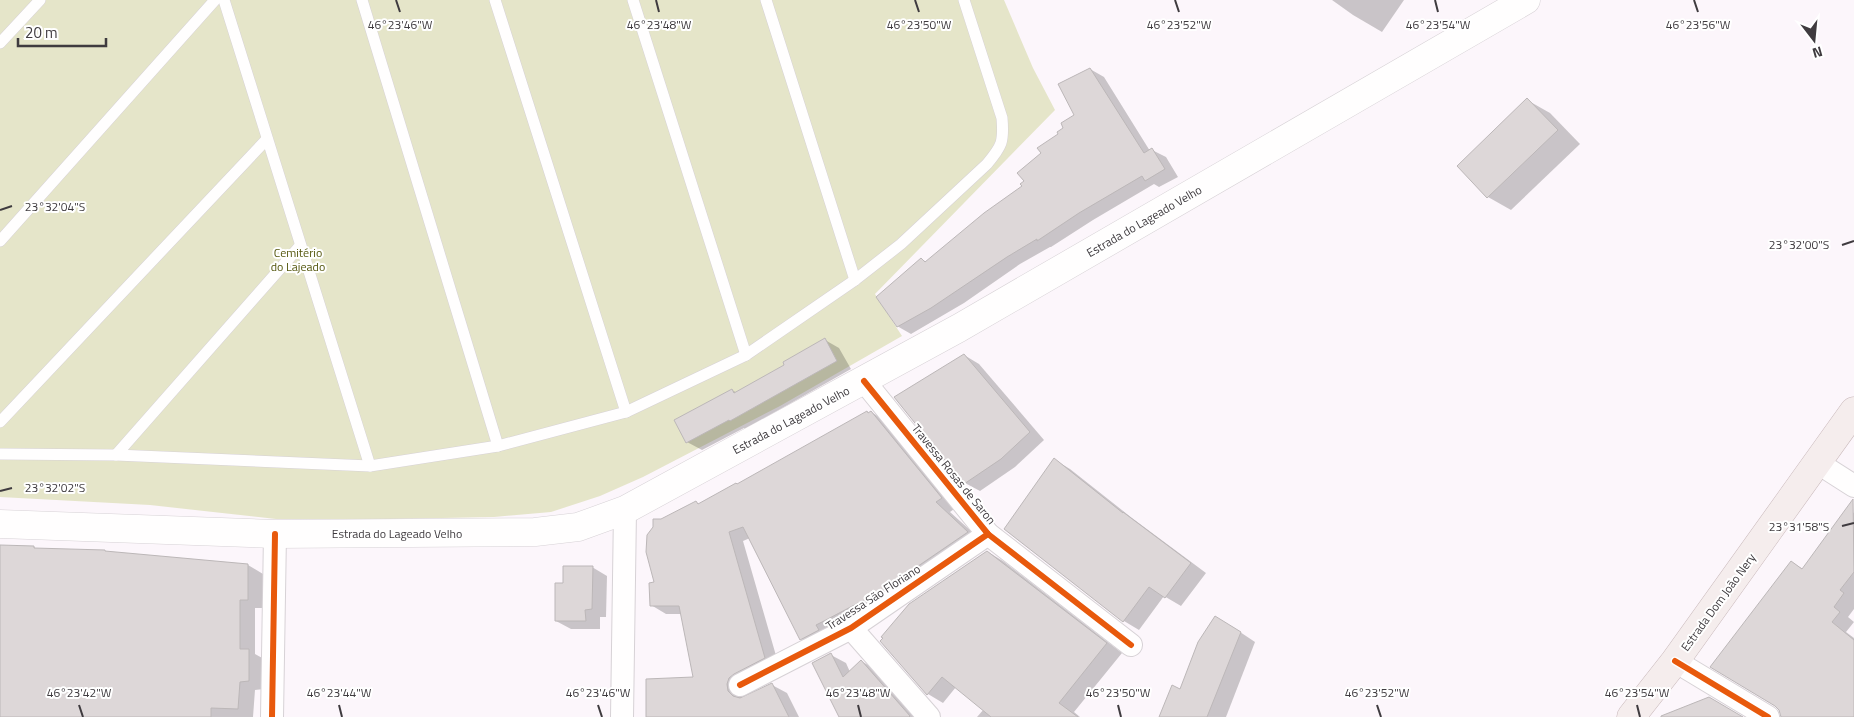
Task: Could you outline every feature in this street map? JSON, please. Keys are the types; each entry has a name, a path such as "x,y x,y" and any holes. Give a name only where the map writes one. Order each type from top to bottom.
{"main road":[{"name":"Estrada do Lageado Velho","path":"0,524 275,534 535,532 578,527 625,510 967,324 1526,0"},
{"name":"Estrada Dom João Nery","path":"1631,717 1675,661 1854,411"}],"street":[{"name":"Travessa Rosas de Saron","path":"864,381 988,534 1131,646"},
{"path":"1818,463 1854,486"},
{"path":"622,717 625,510"},
{"path":"272,717 275,534"},
{"name":"Travessa São Floriano","path":"740,685 850,628 988,534"},
{"path":"850,628 930,717"},
{"path":"1675,661 1768,717"}],"lane":[{"path":"0,43 40,0"},
{"path":"0,241 215,0"},
{"path":"224,0 370,466"},
{"path":"362,0 498,446"},
{"path":"495,0 626,412"},
{"path":"633,0 746,355"},
{"path":"766,0 855,280"},
{"path":"0,454 116,455 370,466 498,446 626,412 746,355 855,280 901,244 987,164 999,150 1004,136 1002,118 964,0"},
{"path":"0,422 267,139"},
{"path":"116,455 300,246"}],"green space":[{"name":"Cemitério do Lajeado","path":"0,0 1004,0 1033,68 1055,110 875,294 902,336 780,406 643,477 600,496 551,512 494,517 390,519 276,519 150,505 0,497"}],"building":[{"path":"1090,68 1144,153 1152,148 1165,169 1145,181 1142,176 1079,213 1037,241 1037,239 1007,257 931,308 897,327 876,297 921,258 925,262 984,213 1022,186 1020,184 1024,181 1017,173 1041,153 1037,148 1058,134 1057,132 1063,128 1061,123 1074,115 1058,84"},
{"path":"1527,98 1558,130 1487,198 1457,166"},
{"path":"825,338 837,361 730,421 686,443 674,420 732,389 734,393 784,365 783,362"},
{"path":"964,354 1030,432 1001,459 964,484 894,397"},
{"path":"867,411 868,413 871,411 942,498 936,502 968,532 883,590 816,625 819,630 800,640 743,527 729,532 765,658 729,678 727,684 728,691 733,696 740,698 772,683 789,717 646,717 646,679 693,677 679,606 650,606 649,583 654,582 646,552 647,535 653,527 653,519 661,519 696,501 698,504"},
{"path":"1054,458 1123,513 1191,563 1165,598 1149,587 1123,622 1004,529"},
{"path":"1853,499 1854,572 1840,590 1844,593 1834,607 1840,612 1832,622 1854,640 1854,717 1781,717 1779,710 1775,706 1710,667 1791,561 1802,569"},
{"path":"0,545 105,550 248,564 248,600 240,600 240,649 249,649 249,681 240,682 238,709 211,708 211,717 0,717"},
{"path":"987,551 1107,643 1059,703 1078,717 991,717 942,677 927,695 880,641 883,638 881,637 909,604"},
{"path":"563,566 593,566 592,609 585,610 586,621 555,621 555,583 563,583"},
{"path":"1215,616 1241,632 1207,717 1159,717 1172,685 1180,689 1198,642"},
{"path":"831,653 843,677 861,660 910,716 839,717 812,663"},
{"path":"1709,697 1743,717 1661,717 1661,716"}],"cycle path":[{"path":"864,381 988,534 1131,645"},
{"path":"272,717 275,534"},
{"path":"740,685 851,628 988,534"},
{"path":"1675,661 1768,717"}]}
